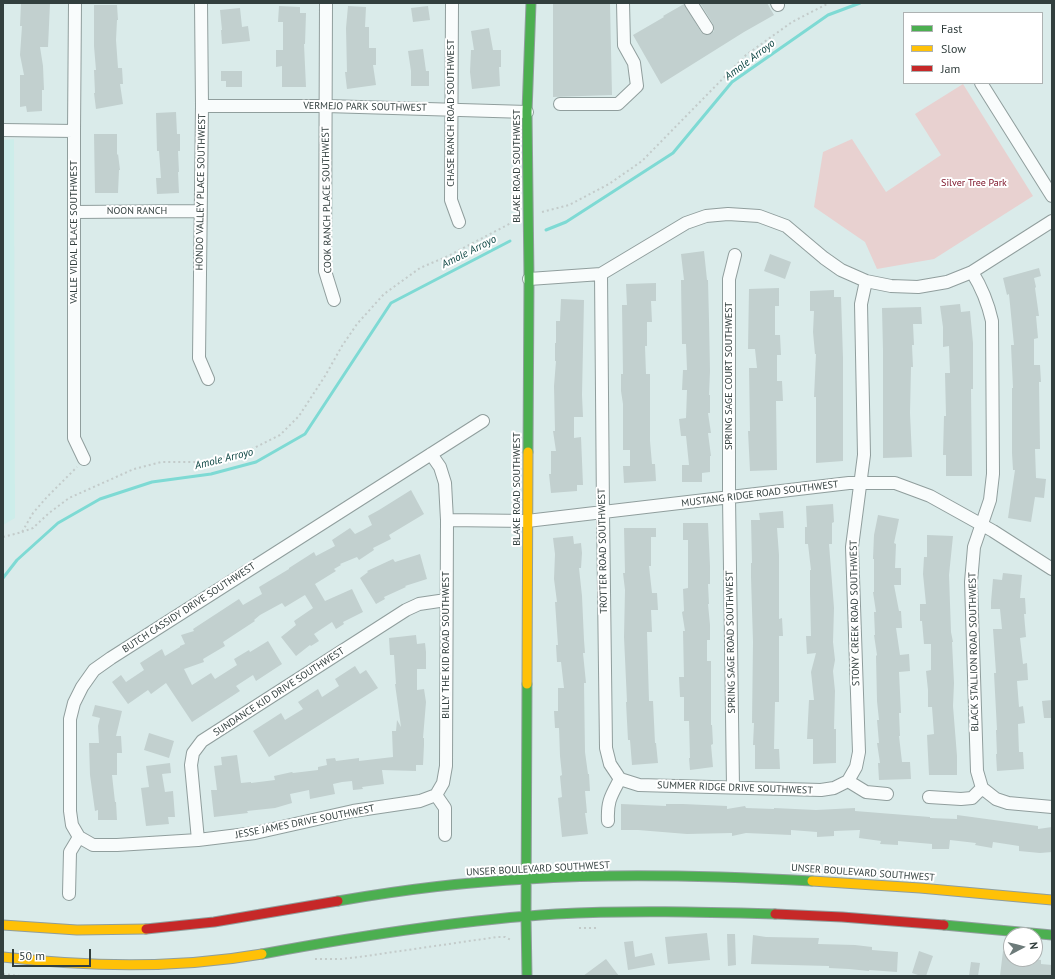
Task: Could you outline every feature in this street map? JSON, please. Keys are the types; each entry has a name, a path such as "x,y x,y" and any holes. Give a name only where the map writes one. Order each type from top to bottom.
{"main road":[{"name":"BLAKE ROAD SOUTHWEST","path":"527,976 527,112 531,3"},
{"name":"UNSER BOULEVARD SOUTHWEST","path":"3,925 72,930 151,929 250,917 405,890 472,882 526,878 622,876 782,879 878,884 1052,900"},
{"path":"3,957 101,965 222,960 452,924 526,917 638,912 798,915 871,919 1052,935"}],"street":[{"name":"VALLE VIDAL PLACE SOUTHWEST","path":"75,3 74,438 84,459"},
{"name":"HONDO VALLEY PLACE SOUTHWEST","path":"201,3 202,106 199,358 208,378"},
{"name":"COOK RANCH PLACE SOUTHWEST","path":"326,3 325,271 334,300"},
{"name":"CHASE RANCH ROAD SOUTHWEST","path":"452,3 451,200 459,222"},
{"path":"560,104 618,104 637,86 634,63 624,46 623,3"},
{"path":"691,3 707,28"},
{"path":"982,84 1052,196"},
{"name":"VERMEJO PARK SOUTHWEST","path":"202,106 326,106 527,112"},
{"path":"3,130 74,131"},
{"name":"NOON RANCH","path":"75,212 200,211"},
{"path":"528,279 601,274 686,223 706,216 728,214 758,216 786,226 824,258 841,270 866,281 891,286 918,287 947,282 972,272 1052,221"},
{"name":"SPRING SAGE COURT SOUTHWEST","path":"729,497 728,279 735,255"},
{"name":"BLACK STALLION ROAD SOUTHWEST","path":"972,272 987,301 992,321 993,474 990,500 974,547 971,582 977,771 982,788"},
{"name":"TROTTER ROAD SOUTHWEST","path":"601,274 602,512 606,748 610,764 620,779"},
{"name":"STONY CREEK ROAD SOUTHWEST","path":"848,781 856,768 859,752 852,547 864,455 861,304 866,281"},
{"name":"BUTCH CASSIDY DRIVE SOUTHWEST","path":"79,837 72,825 70,812 70,719 74,703 82,687 94,670 117,653 483,420"},
{"name":"BILLY THE KID ROAD SOUTHWEST","path":"431,454 440,467 445,483 447,520 446,766 443,783 436,795"},
{"name":"MUSTANG RIDGE ROAD SOUTHWEST","path":"447,520 527,521 860,482 895,484 930,496 982,525 1052,569"},
{"name":"SPRING SAGE ROAD SOUTHWEST","path":"729,497 733,787"},
{"name":"SUNDANCE KID DRIVE SOUTHWEST","path":"198,840 191,765 194,753 202,741 406,610 419,604 446,600"},
{"path":"608,821 607,807 610,797 620,779"},
{"name":"SUMMER RIDGE DRIVE SOUTHWEST","path":"620,779 639,784 821,790 834,788 848,781"},
{"path":"848,781 866,792 887,794"},
{"path":"929,797 961,799 972,798 982,788 996,799 1008,803 1052,807"},
{"path":"436,795 445,808 445,835"},
{"name":"JESSE JAMES DRIVE SOUTHWEST","path":"79,837 93,845 198,840 255,833 353,811 420,801 436,795"},
{"path":"69,894 70,852 79,837"}],"path":[{"path":"542,212 569,205 609,184 642,161 746,55 792,22 829,3"},
{"path":"3,537 33,528 49,513 69,498 134,469 161,462 204,462 244,453 280,435 299,416 326,376 342,346 357,324 384,294 420,268 448,256 513,222"},
{"path":"22,532 33,513 84,459"},
{"path":"572,928 604,927"},
{"path":"309,960 359,957 497,937 505,937 511,940"},
{"path":"3,974 20,976"}],"shaded area":[{"path":"14,139 15,518 3,525 3,140"}],"green space":[{"name":"Silver Tree Park","path":"963,84 1033,196 934,259 877,269 865,242 814,207 823,152 852,139 886,192 941,155 915,114"}],"building":[{"path":"21,3 50,3 48,47 40,47 43,66 44,90 42,90 42,111 27,112 26,106 20,107 20,75 24,75 20,55 22,26 20,26"},
{"path":"553,3 610,3 612,95 553,97"},
{"path":"700,3 767,3 774,15 661,84 633,35 684,4 701,32 707,35 711,34 714,31 713,24"},
{"path":"94,5 117,5 118,20 116,40 118,68 122,68 123,84 120,84 123,104 96,109 94,93 94,70 96,70 94,46"},
{"path":"279,6 300,7 300,13 306,13 304,44 306,87 282,87 282,66 276,67 276,50 283,50 283,22 278,22"},
{"path":"348,6 366,7 365,27 369,27 369,48 376,48 376,65 373,65 376,85 347,89 345,72 347,72 346,28"},
{"path":"428,6 430,20 413,22 411,8"},
{"path":"240,8 242,27 248,26 250,41 222,44 220,10"},
{"path":"489,28 493,50 501,50 501,67 499,67 500,86 472,89 470,72 471,50 474,50 471,31"},
{"path":"423,49 426,71 429,71 429,86 411,86 411,71 408,51"},
{"path":"221,71 242,71 242,87 226,87 226,81 221,81"},
{"path":"176,112 177,134 180,134 180,151 178,151 179,193 157,194 156,178 161,178 159,151 157,151 156,113"},
{"path":"94,134 117,134 117,155 118,154 120,170 118,193 95,193"},
{"path":"704,251 708,280 710,413 708,413 711,433 708,433 711,456 710,472 702,473 702,482 682,482 682,465 689,465 686,436 681,436 679,419 686,418 687,390 682,390 683,370 687,370 686,344 682,344 681,280 684,280 681,254"},
{"path":"770,254 791,262 785,279 764,271"},
{"path":"1039,268 1041,276 1034,278 1039,316 1036,316 1038,338 1034,339 1034,365 1040,365 1040,449 1035,449 1036,478 1046,479 1044,498 1035,497 1031,522 1008,518 1015,470 1013,470 1012,453 1013,388 1011,345 1014,345 1009,294 1007,295 1003,278"},
{"path":"656,283 656,301 651,301 652,322 647,322 647,346 645,346 646,374 650,374 650,441 652,464 655,464 656,481 624,483 623,466 630,466 630,450 623,450 623,404 621,391 621,374 623,374 622,305 627,305 626,284"},
{"path":"779,288 779,306 775,306 775,335 780,335 781,355 777,355 777,381 782,381 783,401 776,401 777,470 750,471 748,431 750,431 749,368 757,368 755,349 748,349 749,289"},
{"path":"834,290 834,297 841,297 843,358 843,461 816,463 816,397 814,397 816,354 813,332 814,311 810,311 810,291"},
{"path":"561,299 584,300 583,417 574,417 574,438 581,437 583,485 577,485 577,491 551,493 549,474 551,474 551,451 556,451 553,431 555,431 554,386 556,361 556,321 560,321"},
{"path":"960,304 961,312 970,311 973,343 973,389 971,389 972,476 946,476 946,455 943,455 944,416 946,416 945,373 950,373 949,346 943,347 943,327 940,306"},
{"path":"921,307 922,324 913,324 914,345 912,345 913,367 911,367 910,413 912,457 883,458 882,308"},
{"path":"411,490 424,514 389,535 391,539 373,548 374,550 359,560 357,557 340,564 341,565 334,569 336,571 315,584 325,601 352,589 363,612 343,622 344,624 336,629 332,622 314,634 319,641 311,646 310,645 296,656 281,637 296,625 294,621 313,608 305,595 285,607 282,603 260,615 254,620 255,621 223,642 225,646 203,659 204,662 184,669 192,685 211,673 215,679 237,665 234,659 249,650 250,652 268,641 282,664 256,681 253,675 236,686 240,691 192,722 166,683 151,694 148,690 128,704 112,682 121,675 126,682 144,670 140,663 162,649 165,656 185,644 181,635 194,631 193,629 239,599 243,605 262,594 259,587 314,552 316,556 335,546 332,540 350,528 355,534 372,525 368,516"},
{"path":"833,504 834,522 832,523 832,544 829,544 834,608 833,642 835,660 833,671 835,691 834,729 836,729 836,763 813,764 813,739 807,739 809,700 814,700 811,672 816,653 807,654 806,636 811,636 811,570 808,544 805,544 805,527 807,527 806,506"},
{"path":"783,511 784,528 777,528 779,555 779,619 782,618 783,636 779,636 779,702 775,702 774,749 779,749 780,769 755,769 755,745 753,745 754,723 752,723 753,642 751,520 760,520 759,513"},
{"path":"878,515 899,519 894,543 896,544 895,568 901,568 901,585 894,585 899,611 901,611 902,628 896,628 900,655 909,654 910,671 899,672 901,713 899,713 899,736 902,762 910,762 911,779 879,780 878,763 880,763 877,743 879,743 877,720 879,720 877,701 877,655 874,635 874,612 876,612 873,592 874,535"},
{"path":"683,523 708,523 710,566 708,604 710,640 707,640 707,661 711,661 711,725 713,744 711,745 713,767 690,770 689,721 684,721 684,697 680,697 679,677 684,677 683,631 685,631 682,612 684,611 683,589 688,588 688,540 683,540"},
{"path":"624,528 656,528 656,537 651,537 651,566 649,566 652,593 657,593 658,610 651,610 652,632 647,632 649,701 653,701 655,743 658,763 632,765 630,740 628,740 624,637"},
{"path":"927,535 953,536 949,575 951,632 953,642 953,706 957,775 929,775 927,735 934,734 932,707 928,707 926,671 931,670 931,644 924,644 922,621 920,621 920,604 926,604 923,574 924,557 927,557"},
{"path":"573,536 574,544 581,543 582,553 581,568 579,568 582,596 585,653 583,653 586,683 584,683 585,752 590,791 585,791 587,813 585,813 588,834 562,837 558,798 562,797 560,776 562,775 559,728 555,728 554,711 558,711 558,688 564,688 561,662 557,662 556,645 558,645 555,602 557,602 554,579 555,554 553,538"},
{"path":"420,554 427,579 405,586 406,587 384,597 385,599 376,604 360,578 368,572 367,571 393,559 395,562"},
{"path":"1003,573 1022,575 1020,598 1025,598 1026,614 1024,614 1026,637 1020,638 1023,664 1027,663 1028,680 1017,681 1019,707 1023,706 1025,723 1018,724 1019,752 1023,752 1024,769 997,771 997,730 994,673 996,673 993,629 1002,629 1000,609 991,609 991,602 993,579 1002,580"},
{"path":"416,635 417,644 425,643 426,652 426,669 417,669 417,690 424,689 426,702 423,738 423,765 416,765 416,771 382,770 384,784 362,787 363,789 353,790 352,781 342,782 333,784 335,794 310,799 309,790 290,794 292,803 275,808 214,817 211,790 217,790 214,766 222,765 221,757 237,755 241,783 251,783 275,780 274,776 292,772 318,770 318,767 327,765 326,759 335,758 336,761 359,758 359,761 393,757 392,731 396,731 397,720 401,727 395,684 394,655 390,655 389,638"},
{"path":"355,666 360,674 366,670 378,688 269,757 253,731 281,713 285,720 303,709 298,702 318,689 322,697 339,686 335,679"},
{"path":"1052,700 1052,718 1044,718 1042,701"},
{"path":"95,705 122,711 116,736 121,736 122,753 117,753 117,775 112,775 117,820 98,820 98,810 95,811 90,775 89,743 99,743 98,726 100,718 92,716"},
{"path":"149,733 174,741 169,758 144,750"},
{"path":"170,763 171,773 162,774 165,792 173,791 175,817 168,817 169,824 146,826 141,788 149,787 146,766"},
{"path":"621,804 727,806 727,809 745,806 746,808 816,810 855,808 855,811 957,819 957,815 1038,826 1038,829 1052,827 1052,852 1040,853 1019,851 1019,846 993,842 992,848 975,845 976,843 950,840 949,849 932,849 932,844 898,841 898,845 880,844 881,841 859,838 860,830 834,831 834,836 817,837 817,832 791,830 791,835 746,833 732,836 732,833 687,834 621,830"},
{"path":"707,933 710,960 668,964 665,937"},
{"path":"727,934 735,934 736,965 728,966"},
{"path":"753,935 766,937 819,938 818,944 855,945 872,947 872,950 898,952 897,972 829,968 829,966 751,964"},
{"path":"633,941 635,957 652,953 655,965 628,970 624,942"},
{"path":"919,951 933,956 926,976 912,973"},
{"path":"1003,951 1003,967 1043,967 1043,964 1052,965 1052,976 1000,976"},
{"path":"606,959 619,976 583,976"},
{"path":"971,962 980,963 978,976 969,976"}],"waterway":[{"name":"Amole Arroyo","path":"546,230 566,222 673,153 732,82 828,15 860,3"},
{"name":"Amole Arroyo","path":"3,578 17,560 58,523 100,499 152,482 211,474 256,462 305,434 391,303 510,241"}],"traffic: fast":[{"path":"528,452 529,279 527,112 531,3"},
{"path":"527,684 527,976"},
{"path":"338,901 385,893 456,884 563,877 670,876 812,881"},
{"path":"262,954 335,941 445,925 482,920 556,914 638,912 775,914"},
{"path":"944,925 1052,935"}],"traffic: slow":[{"path":"527,684 528,452"},
{"path":"812,881 920,888 1052,900"},
{"path":"3,925 77,930 146,929"},
{"path":"3,957 68,963 132,965 197,962 262,954"}],"traffic: jam":[{"path":"146,929 214,922 338,901"},
{"path":"775,914 842,917 944,925"}]}
